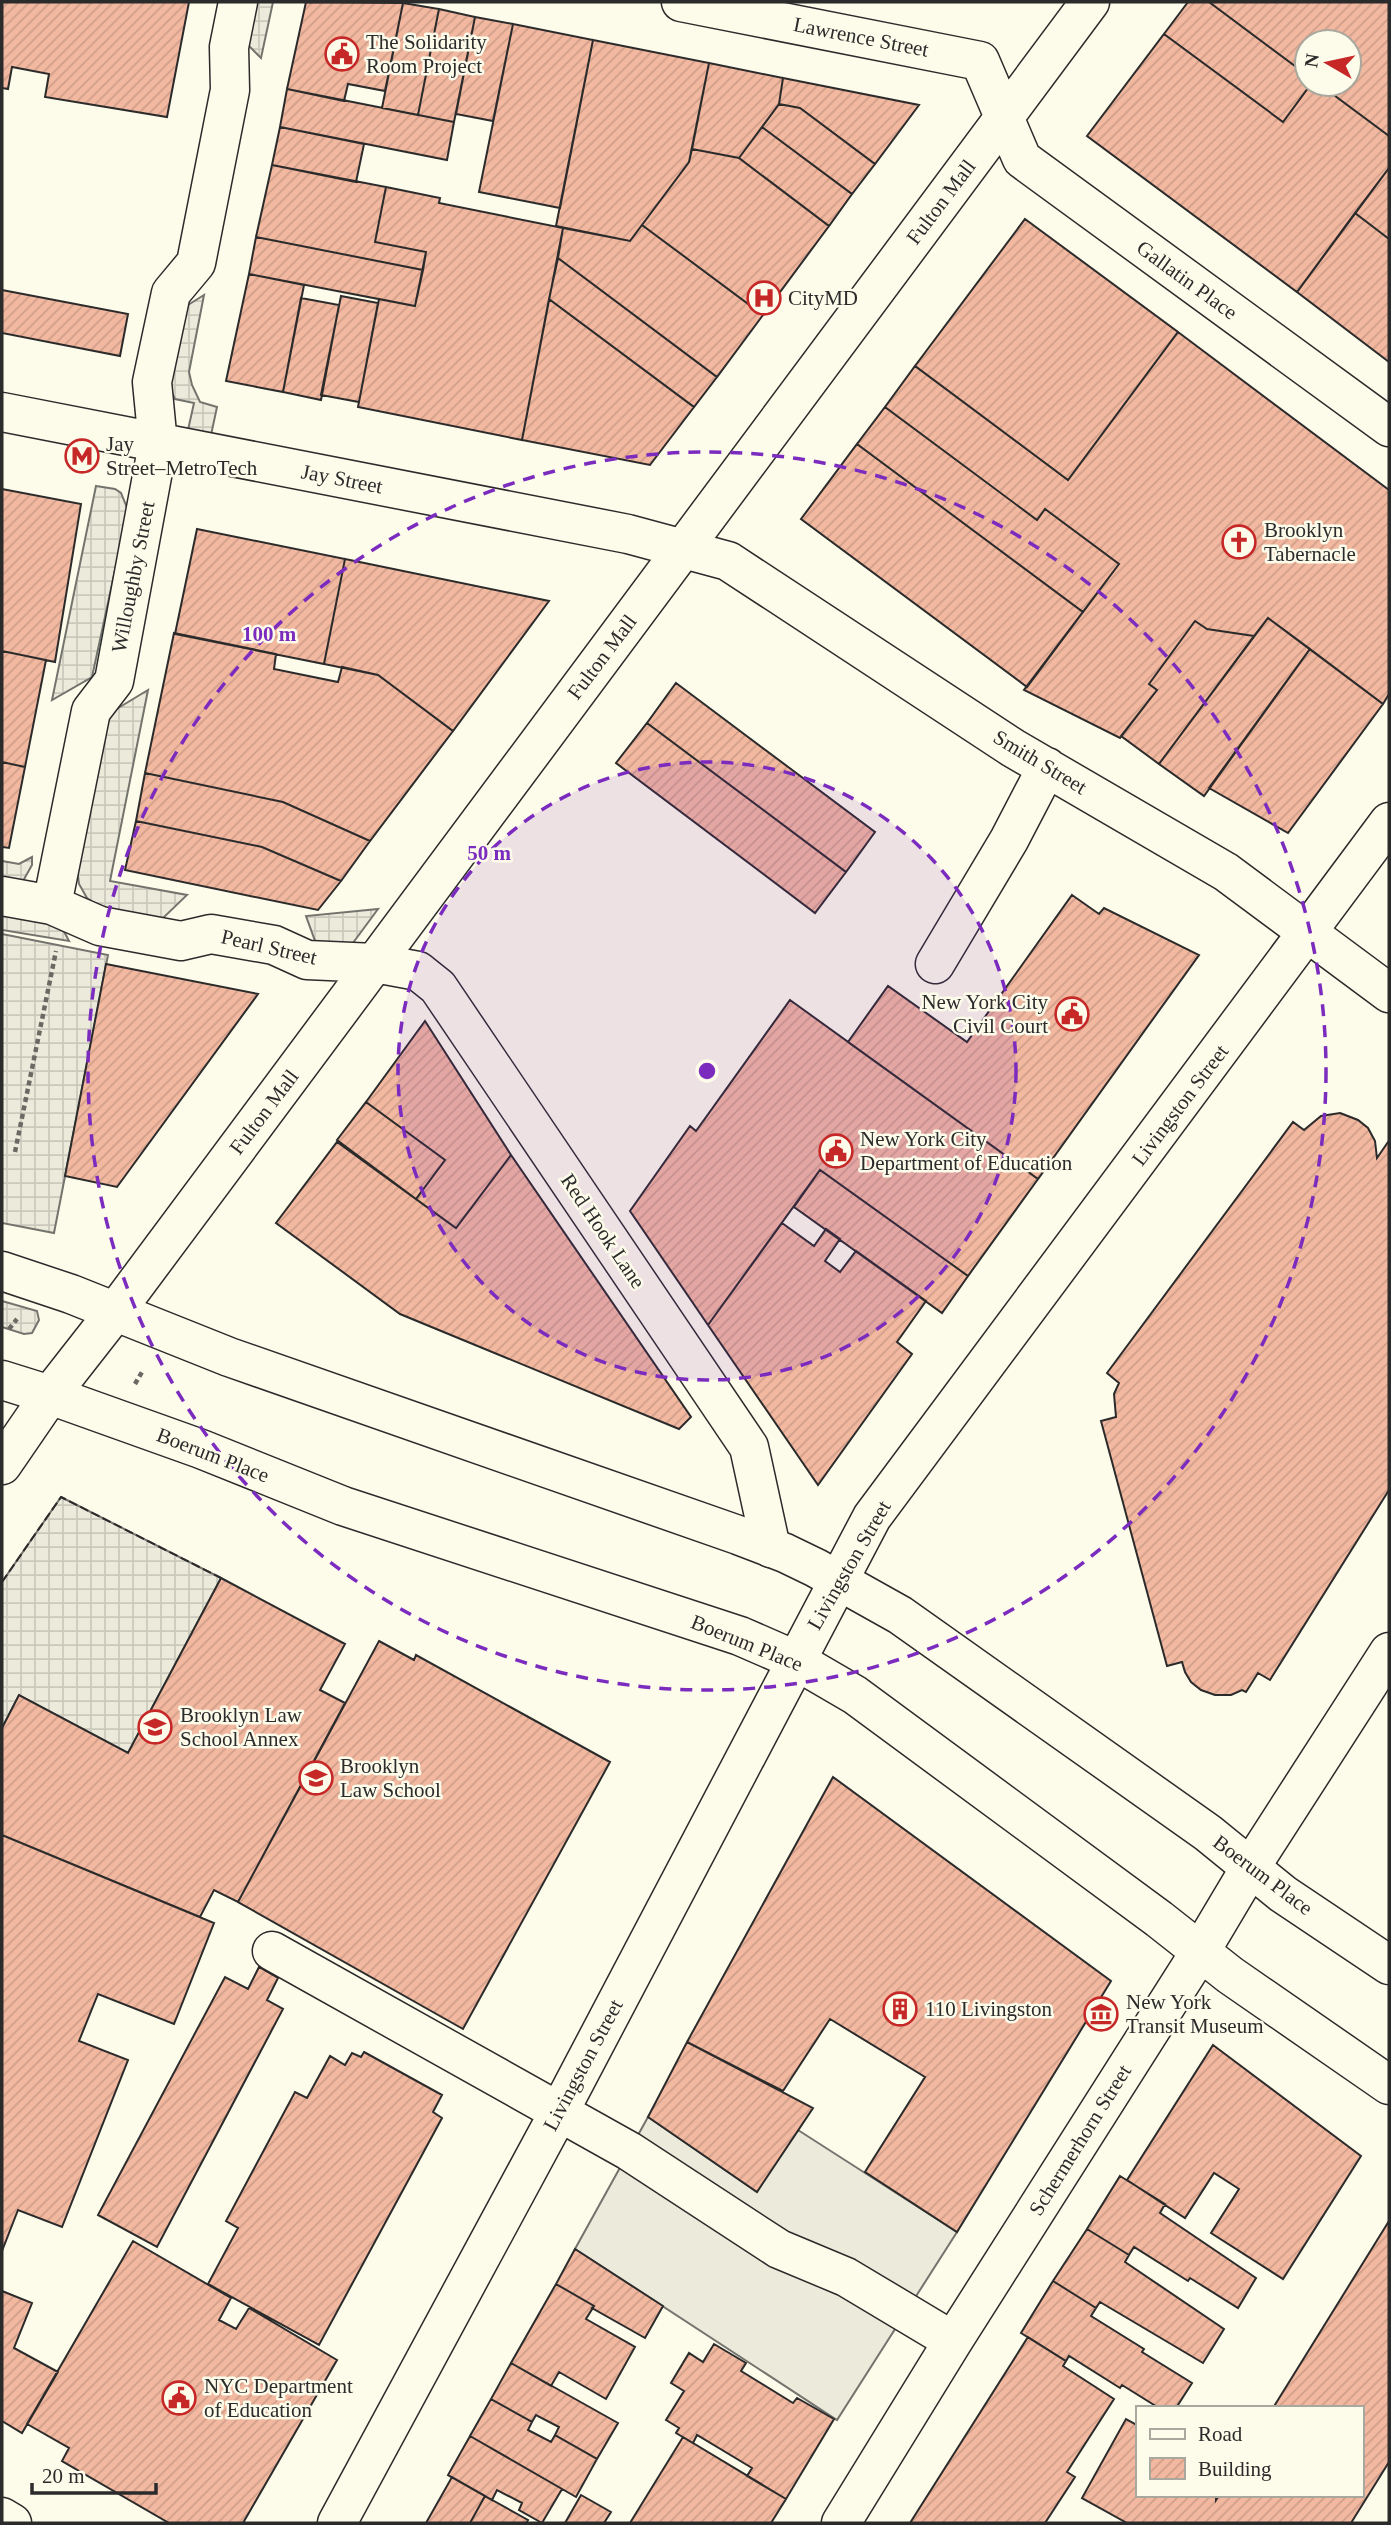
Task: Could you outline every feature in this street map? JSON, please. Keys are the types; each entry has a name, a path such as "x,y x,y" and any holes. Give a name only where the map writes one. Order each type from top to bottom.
{"street":[{"name":"Willoughby Street","path":"52,905 91,711 114,681 158,443 152,382 171,293 196,263 230,90 229,47 238,2"},
{"name":"Lawrence Street","path":"681,2 980,61 1004,118"},
{"name":"Fulton Mall","path":"2,1465 50,1395 115,1312 1090,2"},
{"name":"Gallatin Place","path":"1004,118 1021,159 1389,427"},
{"name":"Jay Street","path":"2,412 628,534 682,549"},
{"name":"Smith Street","path":"682,549 728,561 1002,740 1226,872 1389,993"},
{"path":"934,964 1009,840 1047,768"},
{"name":"Livingston Street","path":"337,2523 559,2112 872,1517 1389,822"},
{"name":"Pearl Street","path":"2,895 52,905 100,926 181,940 211,934 274,945 307,960 375,963"},
{"name":"Red Hook Lane","path":"375,963 418,971 438,987 454,1010 749,1447 771,1548"},
{"name":"Boerum Place","path":"2,1271 52,1287 229,1357 771,1548 838,1579 900,1615 1209,1833 1283,1894 1389,1965"},
{"name":"Boerum Place","path":"2,1381 50,1395 201,1449 343,1506 740,1636 795,1660 855,1695 1200,1952 1389,2085"},
{"name":"Schermerhorn Street","path":"841,2523 1250,1868 1389,1652"},
{"path":"272,1951 629,2151 779,2249 846,2277 953,2341"},
{"path":"2,2517 12,2523"}],"path":[{"path":"15,1152 57,945"}],"shaded area":[{"path":"251,2 273,2 261,58 243,40"},
{"path":"204,295 189,372 200,402 217,407 211,435 188,430 194,403 175,399 166,381 180,310"},
{"path":"96,486 115,489 121,493 128,510 92,677 52,700"},
{"path":"148,690 110,881 187,895 160,921 101,908 87,898 79,884 77,868 105,716"},
{"path":"32,857 32,865 23,881 2,883 2,861 19,864"},
{"path":"378,909 347,951 318,949 306,916"},
{"path":"2,911 59,922 69,941 2,930"},
{"path":"2,934 108,955 54,1233 2,1223"},
{"path":"2,1301 37,1311 39,1320 32,1333 24,1334 2,1327"},
{"path":"61,1497 221,1578 128,1753 19,1695 2,1728 2,1582"},
{"path":"648,2117 756,2191 798,2130 957,2232 837,2420 575,2249"}],"building":[{"path":"2,2 189,2 167,117 45,97 49,74 12,67 8,89 2,88"},
{"path":"306,2 403,3 385,91 348,84 344,101 287,89"},
{"path":"1188,2 1209,2 1293,65 1293,98 1301,98 1283,122 1164,34"},
{"path":"1209,2 1389,2 1389,136 1338,98 1363,98 1363,28 1293,28 1293,65"},
{"path":"403,3 439,9 418,115 382,108"},
{"path":"439,9 475,17 454,122 418,115"},
{"path":"475,17 513,24 493,121 456,114"},
{"path":"513,24 593,40 560,208 479,192"},
{"path":"1164,34 1283,122 1301,98 1338,98 1389,136 1389,168 1297,292 1087,136"},
{"path":"593,40 709,63 689,162 630,241 556,226"},
{"path":"709,63 783,78 779,104 739,158 692,149"},
{"path":"783,78 919,105 875,164 800,108 779,104"},
{"path":"287,89 454,122 447,160 280,127"},
{"path":"779,104 800,108 875,164 852,194 762,127"},
{"path":"280,127 364,144 356,182 272,165"},
{"path":"762,127 852,194 829,226 739,158"},
{"path":"692,149 739,158 829,226 763,315 642,225 689,162"},
{"path":"272,165 386,187 375,242 426,252 423,270 256,237"},
{"path":"1389,168 1389,239 1355,213"},
{"path":"386,187 440,198 439,203 563,228 522,440 358,407 379,299 415,306 426,252 375,242"},
{"path":"1355,213 1389,239 1389,362 1297,292"},
{"path":"1025,219 1178,332 1068,480 915,366"},
{"path":"642,225 763,315 717,377 558,258 563,228 630,241"},
{"path":"256,237 423,270 415,306 249,274"},
{"path":"558,258 717,377 694,407 549,299"},
{"path":"249,274 304,285 283,392 226,381"},
{"path":"2,290 128,314 120,356 2,333"},
{"path":"341,296 378,303 359,402 321,395"},
{"path":"301,298 339,305 321,400 283,392"},
{"path":"549,299 694,407 650,465 522,440"},
{"name":"Brooklyn Tabernacle","path":"1178,332 1389,490 1389,694 1383,704 1268,618 1254,636 1207,629 1195,621 1149,684 1157,690 1120,738 1024,690 1119,564 1045,509 1037,520 885,407 915,366 1068,480"},
{"path":"885,407 1037,520 1045,509 1119,564 1083,612 857,444"},
{"path":"857,444 1083,612 1027,687 801,519"},
{"path":"2,489 81,504 55,662 2,651"},
{"path":"197,529 345,559 324,664 175,634"},
{"path":"345,559 549,601 453,731 378,675 324,664"},
{"path":"1268,618 1310,649 1204,796 1159,764"},
{"path":"1195,621 1207,629 1254,636 1159,764 1121,736 1157,690 1149,684"},
{"path":"174,633 276,654 274,669 338,682 342,667 378,675 453,731 370,841 283,802 145,773"},
{"path":"1310,649 1383,704 1288,833 1209,788"},
{"path":"2,651 46,660 25,767 2,762"},
{"path":"676,683 875,832 846,872 647,723"},
{"path":"647,723 846,872 815,913 616,763"},
{"path":"2,762 25,767 9,848 2,847"},
{"path":"145,773 283,802 370,841 341,881 262,847 136,821"},
{"path":"136,821 262,847 341,881 318,910 125,870"},
{"name":"New York City Civil Court","path":"1072,895 1099,914 1104,908 1199,955 1038,1179 848,1042 888,986 967,1042"},
{"path":"106,964 258,994 117,1187 65,1176"},
{"name":"New York City Department of Education","path":"790,1000 1038,1179 968,1276 820,1170 708,1325 630,1211 690,1126 696,1131"},
{"path":"425,1021 511,1155 456,1228 416,1199 445,1160 366,1102"},
{"path":"366,1102 445,1160 416,1199 337,1140"},
{"path":"1340,1113 1358,1120 1368,1128 1375,1141 1377,1158 1389,1143 1389,1490 1270,1680 1258,1673 1246,1692 1242,1690 1231,1695 1215,1695 1201,1690 1191,1682 1182,1662 1167,1666 1101,1421 1116,1417 1114,1394 1119,1383 1107,1373 1293,1122 1304,1130 1321,1116"},
{"path":"337,1142 456,1228 511,1155 691,1417 679,1429 400,1314 276,1223"},
{"path":"820,1170 968,1276 942,1313 794,1207"},
{"path":"782,1223 814,1246 826,1229 840,1239 825,1261 840,1272 856,1251 926,1301 897,1342 912,1354 818,1485 708,1325"},
{"path":"221,1578 345,1644 320,1690 345,1703 238,1902 214,1890 200,1917 2,1835 2,1728 19,1695 128,1753"},
{"path":"379,1641 414,1660 416,1655 610,1762 463,2029 238,1902"},
{"name":"110 Livingston","path":"833,1777 1111,1981 957,2232 865,2172 925,2077 830,2019 783,2091 687,2042"},
{"path":"2,1835 214,1923 174,2024 98,1994 79,2041 128,2060 62,2227 18,2210 2,2251"},
{"path":"259,1967 278,1978 267,2000 283,2009 157,2247 98,2215 225,1977 248,1989"},
{"path":"687,2042 813,2108 757,2192 648,2117"},
{"path":"1213,2045 1361,2156 1283,2279 1211,2233 1239,2189 1214,2173 1185,2218 1127,2180"},
{"path":"364,2052 442,2095 433,2112 442,2118 319,2345 208,2284 238,2228 226,2221 295,2092 307,2098 330,2056 345,2065 352,2053 361,2057"},
{"path":"1120,2176 1165,2204 1160,2213 1256,2278 1238,2308 1134,2247 1129,2255 1087,2229"},
{"path":"1389,2221 1389,2462 1351,2523 1127,2523 1082,2498 1126,2419 1136,2424 1136,2497 1216,2497 1216,2500 1218,2497 1363,2497 1363,2406 1274,2406"},
{"path":"1087,2229 1129,2255 1125,2262 1224,2329 1203,2363 1100,2302 1096,2308 1053,2281"},
{"name":"NYC Department of Education","path":"133,2241 231,2298 219,2320 236,2329 249,2308 337,2360 243,2523 169,2523 62,2461 69,2448 27,2424"},
{"path":"575,2249 663,2306 645,2338 556,2284"},
{"path":"1053,2281 1096,2308 1091,2316 1192,2383 1177,2406 1156,2406 1122,2385 1120,2388 1069,2356 1066,2361 1021,2333"},
{"path":"556,2284 594,2306 586,2319 635,2347 606,2399 559,2372 551,2386 511,2363"},
{"path":"2,2291 32,2303 14,2348 58,2372 22,2433 2,2421"},
{"path":"1028,2337 1066,2361 1063,2366 1114,2399 1067,2472 1075,2477 1045,2523 910,2523"},
{"path":"714,2344 746,2363 741,2371 793,2403 797,2398 834,2419 786,2499 747,2476 752,2468 697,2435 693,2443 676,2433 679,2428 666,2420 684,2391 671,2383 689,2353 703,2362"},
{"path":"511,2363 618,2423 597,2459 555,2435 559,2427 536,2415 532,2422 491,2399"},
{"path":"491,2399 532,2422 528,2430 551,2442 555,2435 597,2459 576,2497 470,2436"},
{"path":"470,2436 562,2489 542,2523 519,2510 522,2503 497,2490 492,2500 448,2475"},
{"path":"683,2437 786,2499 771,2523 630,2523"},
{"path":"452,2477 485,2496 470,2523 426,2523"},
{"path":"581,2495 611,2512 604,2523 565,2523"},
{"path":"485,2496 528,2520 526,2523 470,2523"}],"fence":[{"path":"2,1582 61,1497 221,1578"}],"place":[{"name":"The Solidarity Room Project","path":"342,54"},
{"name":"CityMD","path":"764,298"},
{"name":"Jay Street–MetroTech","path":"82,456"},
{"name":"Brooklyn Tabernacle","path":"1239,542"},
{"name":"New York City Civil Court","path":"1072,1014"},
{"name":"New York City Department of Education","path":"836,1151"},
{"name":"Brooklyn Law School Annex","path":"155,1727"},
{"name":"Brooklyn Law School","path":"316,1778"},
{"name":"110 Livingston","path":"900,2009"},
{"name":"New York Transit Museum","path":"1101,2014"},
{"name":"NYC Department of Education","path":"179,2398"}]}
